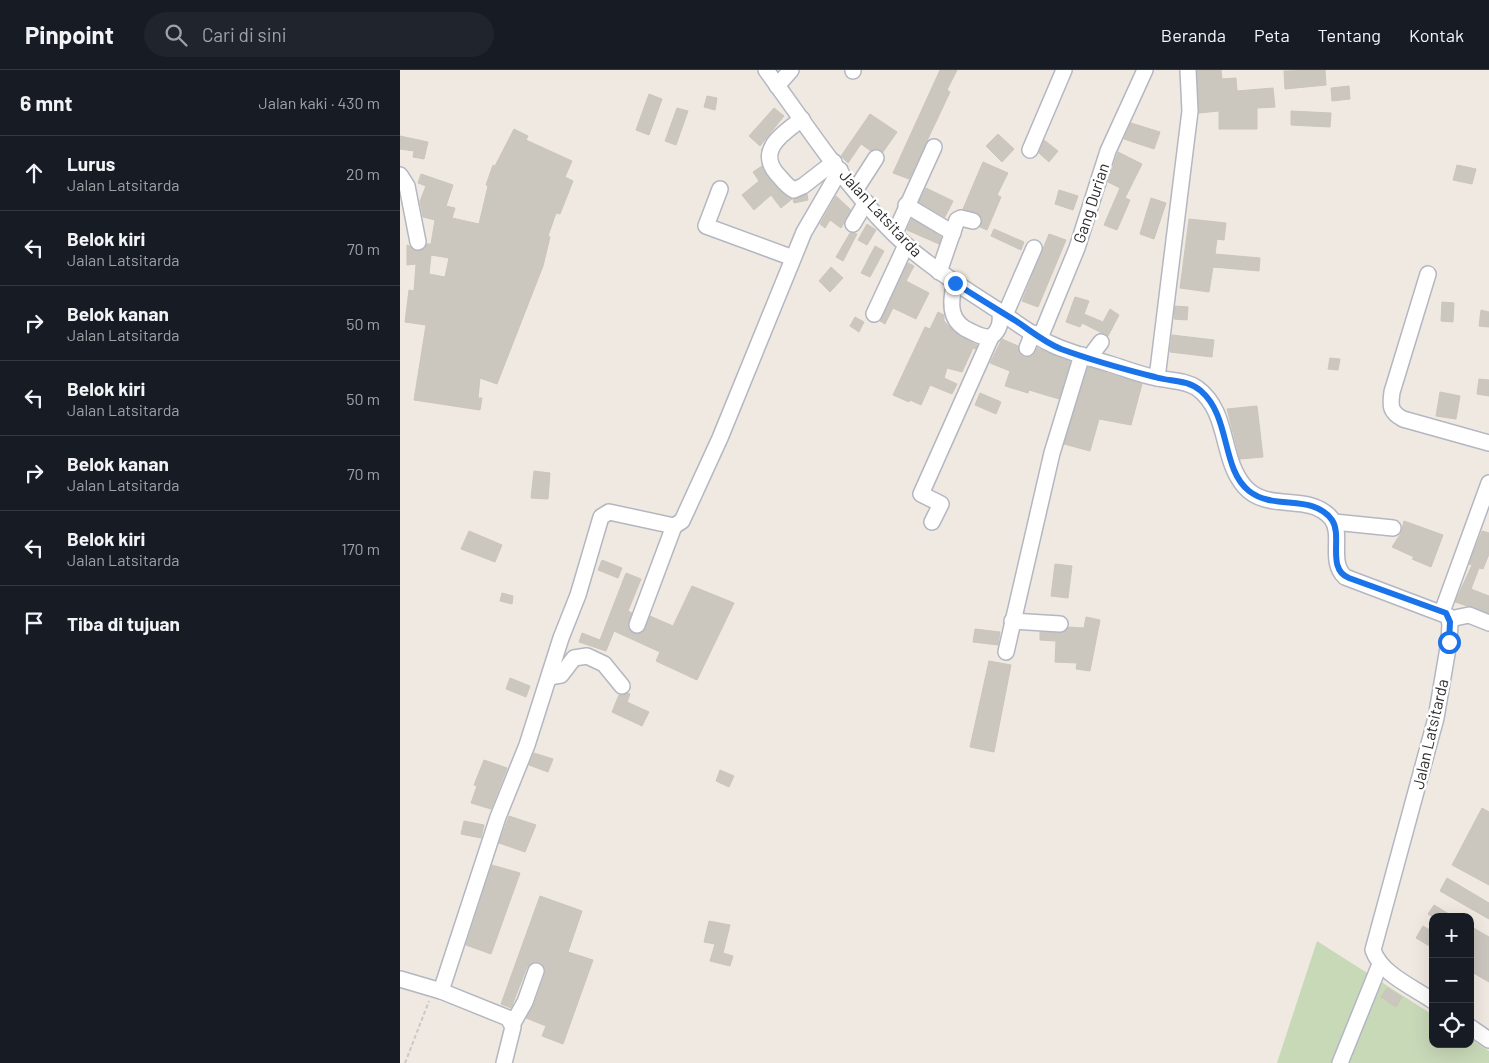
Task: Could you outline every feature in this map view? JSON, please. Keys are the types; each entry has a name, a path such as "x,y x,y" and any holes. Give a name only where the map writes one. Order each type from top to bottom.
{"street":[{"name":"Jalan Latsitarda","path":"766,70 866,202 906,245 939,272 1036,336 1060,348 1157,378 1189,383 1202,392 1222,425 1236,474 1250,492 1268,501 1311,505 1320,508 1334,522"},
{"path":"777,86 791,70"},
{"path":"1030,150 1064,70"},
{"name":"Gang Durian","path":"1027,348 1036,336 1077,248 1108,151 1145,70"},
{"path":"1157,378 1190,111 1188,70"},
{"path":"802,119 773,145 769,156 771,166 794,190 837,166"},
{"path":"895,233 906,205 934,147"},
{"path":"856,189 876,158"},
{"path":"637,624 674,526 683,518 720,438 793,258 837,166"},
{"path":"400,175 407,186 418,242"},
{"path":"720,189 706,226 793,258"},
{"path":"853,224 866,202"},
{"path":"906,205 953,233"},
{"path":"939,272 958,219 973,221"},
{"path":"874,314 906,245"},
{"path":"932,522 941,504 922,494 991,337 997,331 1002,313 1034,248"},
{"path":"1428,274 1392,392 1391,409 1394,414 1403,419 1489,443"},
{"path":"955,283 952,304 955,320 964,329 983,337 991,337"},
{"path":"1006,652 1052,453 1085,356 1101,342"},
{"name":"Jalan Latsitarda","path":"1380,964 1373,950 1374,943 1436,718 1449,642 1446,615 1489,483"},
{"path":"437,990 498,817 527,745 548,677 587,567 602,515 609,512 674,526"},
{"path":"1393,528 1334,522 1337,560 1339,570 1345,577 1446,615 1469,615 1489,623"},
{"path":"1012,621 1060,624"},
{"path":"548,677 561,675 574,658 587,656 604,664 622,686"},
{"path":"1340,1063 1380,964 1429,998"},
{"path":"504,1063 513,1023 520,1014 536,971"},
{"path":"400,979 437,990 504,1016 513,1023"},
{"path":"1474,1030 1489,1040"}],"path":[{"path":"405,1063 437,990"}],"green space":[{"path":"1317,941 1429,1012 1429,1048 1474,1048 1474,1042 1489,1051 1489,1063 1277,1063"}],"building":[{"path":"940,70 957,70 947,90 950,92 909,179 893,173"},
{"path":"1197,70 1221,70 1222,79 1236,78 1237,91 1273,88 1275,107 1257,108 1257,129 1219,129 1219,111 1199,113"},
{"path":"1325,70 1326,85 1285,89 1284,71"},
{"path":"1349,86 1350,99 1332,101 1331,88"},
{"path":"649,94 662,99 649,135 636,130"},
{"path":"707,96 717,98 715,110 704,107"},
{"path":"677,108 688,111 676,145 665,141"},
{"path":"774,108 784,116 760,146 749,136"},
{"path":"1291,111 1331,113 1330,127 1291,125"},
{"path":"870,114 897,132 883,152 877,149 871,151 861,144 848,163 841,156"},
{"path":"1131,123 1160,132 1154,149 1124,139"},
{"path":"514,129 528,136 526,140 572,161 565,177 573,181 560,214 556,213 548,236 550,237 543,266 497,384 480,378 478,398 482,398 480,410 414,400 426,325 405,322 409,290 414,291 416,264 407,265 407,245 419,251 427,244 431,244 435,220 423,217 420,201 426,186 418,183 421,174 453,185 446,206 455,208 452,218 479,224 488,186 486,185 493,165 495,166","holes":["431,255 449,258 445,277 429,274"]},
{"path":"998,134 1014,149 1002,162 986,146"},
{"path":"400,136 428,142 424,159 413,157 414,151 400,149"},
{"path":"1044,140 1058,151 1049,162 1039,153"},
{"path":"1118,152 1142,164 1125,198 1130,200 1117,230 1104,225 1120,188 1108,182"},
{"path":"983,162 1008,173 997,195 1001,197 987,230 980,227 982,219 979,214 963,209"},
{"path":"1457,165 1476,169 1472,184 1453,180"},
{"path":"762,166 778,189 792,199 781,208 771,195 754,210 742,195 759,181 753,172"},
{"path":"926,188 953,201 945,217 919,202"},
{"path":"1059,190 1078,196 1073,210 1055,204"},
{"path":"807,194 808,200 794,203 793,199"},
{"path":"836,196 851,210 841,228 830,220 825,228 820,224"},
{"path":"1151,198 1166,203 1154,239 1140,234"},
{"path":"912,219 941,237 939,244 907,230"},
{"path":"1189,219 1226,223 1224,240 1217,239 1215,254 1260,258 1259,271 1213,267 1209,292 1180,288"},
{"path":"867,224 876,230 867,245 858,240"},
{"path":"994,229 1024,242 1021,250 991,236"},
{"path":"850,233 857,234 843,261 836,257"},
{"path":"1049,234 1066,240 1038,307 1022,301"},
{"path":"875,246 884,251 870,277 861,273"},
{"path":"908,263 914,266 906,281 929,293 916,319 893,308 885,324 880,321"},
{"path":"831,267 843,278 830,292 819,281"},
{"path":"1075,297 1089,301 1084,314 1103,322 1110,309 1119,315 1108,336 1082,323 1080,327 1066,322"},
{"path":"1442,302 1454,303 1453,322 1441,321"},
{"path":"1175,306 1188,307 1187,320 1174,319"},
{"path":"1481,310 1489,312 1489,327 1479,326"},
{"path":"938,312 944,315 944,321 958,335 977,345 976,349 973,348 962,372 947,368 944,378 957,384 952,394 930,385 921,405 910,400 909,402 893,395 925,327 930,329"},
{"path":"855,317 864,322 859,332 850,326"},
{"path":"1172,335 1214,340 1212,357 1170,352"},
{"path":"1002,339 1018,346 1019,353 1024,357 1032,356 1037,348 1070,362 1059,399 1029,390 1028,393 1005,386 1010,371 990,363"},
{"path":"1330,358 1340,359 1338,370 1328,369"},
{"path":"1088,367 1142,384 1131,425 1099,419 1090,451 1064,444"},
{"path":"1479,379 1489,380 1489,396 1477,394"},
{"path":"1440,392 1460,396 1456,419 1436,416"},
{"path":"980,393 1001,402 996,414 975,405"},
{"path":"1257,406 1263,457 1240,459 1227,409"},
{"path":"534,471 550,473 548,499 531,498"},
{"path":"1404,521 1443,535 1431,567 1412,559 1414,557 1392,547 1401,533"},
{"path":"469,531 502,545 495,562 461,549"},
{"path":"1482,531 1489,533 1489,554 1483,569 1479,568 1471,589 1489,596 1489,613 1455,602 1472,565 1469,564"},
{"path":"602,560 622,568 618,578 598,570"},
{"path":"1055,564 1072,566 1068,598 1051,596"},
{"path":"626,573 641,579 628,611 632,613 628,627 634,634 643,632 650,616 673,626 692,586 734,603 697,680 656,661 660,652 614,631 606,651 579,642 582,633 600,640"},
{"path":"502,593 513,596 512,604 500,601"},
{"path":"1086,617 1100,620 1090,671 1076,669 1077,663 1055,662 1056,641 1040,640 1040,632 1060,633 1069,627 1084,628"},
{"path":"975,629 1000,632 998,645 973,642"},
{"path":"989,661 1011,665 994,752 970,747"},
{"path":"510,678 530,686 526,697 506,689"},
{"path":"630,694 627,702 649,712 642,726 612,712 619,695"},
{"path":"534,753 553,759 548,772 529,765"},
{"path":"484,760 507,768 491,809 471,803 477,786 474,785"},
{"path":"720,770 734,776 729,787 716,781"},
{"path":"1482,808 1489,812 1489,885 1452,865"},
{"path":"509,816 536,825 525,852 499,843"},
{"path":"464,821 484,825 481,838 461,834"},
{"path":"492,865 520,873 491,954 466,945"},
{"path":"1447,878 1489,903 1489,919 1440,891"},
{"path":"540,896 582,911 568,952 593,960 563,1044 542,1036 546,1026 526,1018 534,1005 545,974 545,969 540,962 534,962 527,967 511,1008 501,1004"},
{"path":"1434,905 1447,913 1429,913"},
{"path":"709,921 730,925 723,953 733,956 730,966 710,961 715,944 704,942"},
{"path":"1423,926 1429,930 1429,946 1416,938"},
{"path":"1474,928 1489,937 1489,982 1474,973"},
{"path":"1387,988 1402,997 1396,1007 1381,997"}],"route":[{"path":"955,283 1049,344 1066,351 1157,378 1189,383 1202,392 1218,416 1225,432 1234,469 1245,487 1250,492 1268,501 1282,504 1311,505 1320,508 1334,522 1337,560 1341,574 1446,613 1450,618 1449,642"}]}
